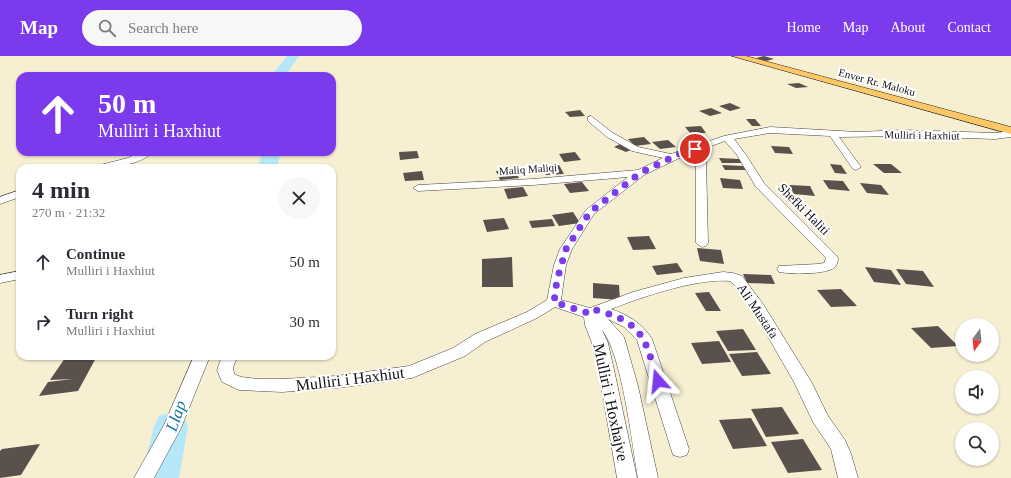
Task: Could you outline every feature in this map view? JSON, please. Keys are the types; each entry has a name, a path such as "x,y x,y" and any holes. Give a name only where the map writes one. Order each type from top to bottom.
{"main road":[{"name":"Enver Rr. Maloku","path":"736,56 1011,133"}],"street":[{"path":"591,119 610,135 635,149 671,157"},
{"name":"Mulliri i Haxhiut","path":"228,360 225,373 229,379 247,385 277,387 398,375 412,372 459,352 480,338 532,315 554,302 559,272 566,249 590,212 640,173 671,157 727,138 770,130 833,134 903,133 995,136 1011,133"},
{"path":"833,134 856,167"},
{"name":"Shefki Haliti","path":"727,138 735,145 761,186 799,222 832,258 830,265 817,269 804,271 784,269"},
{"path":"695,149 702,160 702,242"},
{"path":"116,164 140,156"},
{"name":"Maliq Maliqi","path":"418,188 534,182 640,173"},
{"path":"0,201 16,195"},
{"path":"0,279 16,276"},
{"name":"Ali Mustafa","path":"593,312 686,282 723,276 733,277 738,280 746,289 773,331 825,426 836,440 843,457 848,478"},
{"path":"554,302 630,323 639,330 644,339 680,448"},
{"name":"Mulliri i Hoxhajve","path":"593,312 592,325 600,344 627,478"},
{"name":"Mulliri i Hoxhajve","path":"593,312 616,337 622,353 648,478"},
{"path":"144,478 172,428 200,360"}],"shaded area":[{"path":"0,56 1011,56 1011,478 0,478"}],"building":[{"path":"764,56 774,59 766,61 756,58"},
{"path":"799,83 808,87 796,88 787,84"},
{"path":"730,103 741,108 730,111 719,106"},
{"path":"711,108 722,113 710,116 699,111"},
{"path":"580,110 585,116 570,117 565,112"},
{"path":"746,119 755,119 761,126 752,126"},
{"path":"701,126 706,133 690,133 685,127"},
{"path":"644,137 651,144 635,146 628,139"},
{"path":"668,140 676,147 660,149 652,142"},
{"path":"620,144 633,149 626,152 614,147"},
{"path":"771,146 789,147 793,154 775,153"},
{"path":"417,151 419,158 400,160 399,152"},
{"path":"575,152 581,160 564,162 559,154"},
{"path":"719,158 739,159 742,163 722,163"},
{"path":"830,164 841,165 847,174 835,173"},
{"path":"873,164 891,164 902,173 884,173"},
{"path":"559,165 564,174 546,175 541,167"},
{"path":"722,165 743,166 746,170 725,170"},
{"path":"514,169 519,178 500,180 496,171"},
{"path":"422,171 424,180 405,181 403,173"},
{"path":"720,178 740,180 743,189 723,188"},
{"path":"823,180 843,181 850,191 829,189"},
{"path":"582,182 589,191 570,193 564,184"},
{"path":"860,183 881,185 889,195 867,193"},
{"path":"789,185 810,186 815,196 794,194"},
{"path":"523,187 528,196 508,199 504,189"},
{"path":"573,212 580,223 559,226 552,215"},
{"path":"504,218 509,229 487,232 483,220"},
{"path":"552,219 555,226 532,228 529,221"},
{"path":"649,236 656,249 633,250 627,237"},
{"path":"697,248 721,250 724,264 700,261"},
{"path":"512,257 513,287 482,287 482,259"},
{"path":"677,263 683,272 657,275 652,266"},
{"path":"865,267 891,270 901,285 874,282"},
{"path":"896,269 923,271 934,287 906,284"},
{"path":"743,274 771,275 775,284 747,283"},
{"path":"593,283 619,285 620,300 593,298"},
{"path":"841,289 857,306 831,307 817,290"},
{"path":"709,292 721,311 706,311 695,293"},
{"path":"938,326 955,343 955,346 931,348 911,328"},
{"path":"743,329 756,350 728,351 716,331"},
{"path":"719,341 731,362 702,364 691,343"},
{"path":"757,352 771,374 742,376 729,354"},
{"path":"64,360 95,360 78,391 39,396 48,382 73,379 50,380"},
{"path":"782,407 799,434 766,437 751,409"},
{"path":"751,418 767,446 733,449 719,420"},
{"path":"803,439 822,470 788,473 771,442"},
{"path":"40,444 21,475 0,478 0,451 2,449"}],"waterway":[{"name":"Llap","path":"281,72 293,56"},
{"name":"Llap","path":"268,164 271,156"},
{"name":"Llap","path":"160,478 171,426"}],"route":[{"path":"658,381 644,339 639,330 630,323 601,311 596,310 591,314 554,302 554,295 560,265 566,249 590,212 640,173 681,153 695,149"}]}
